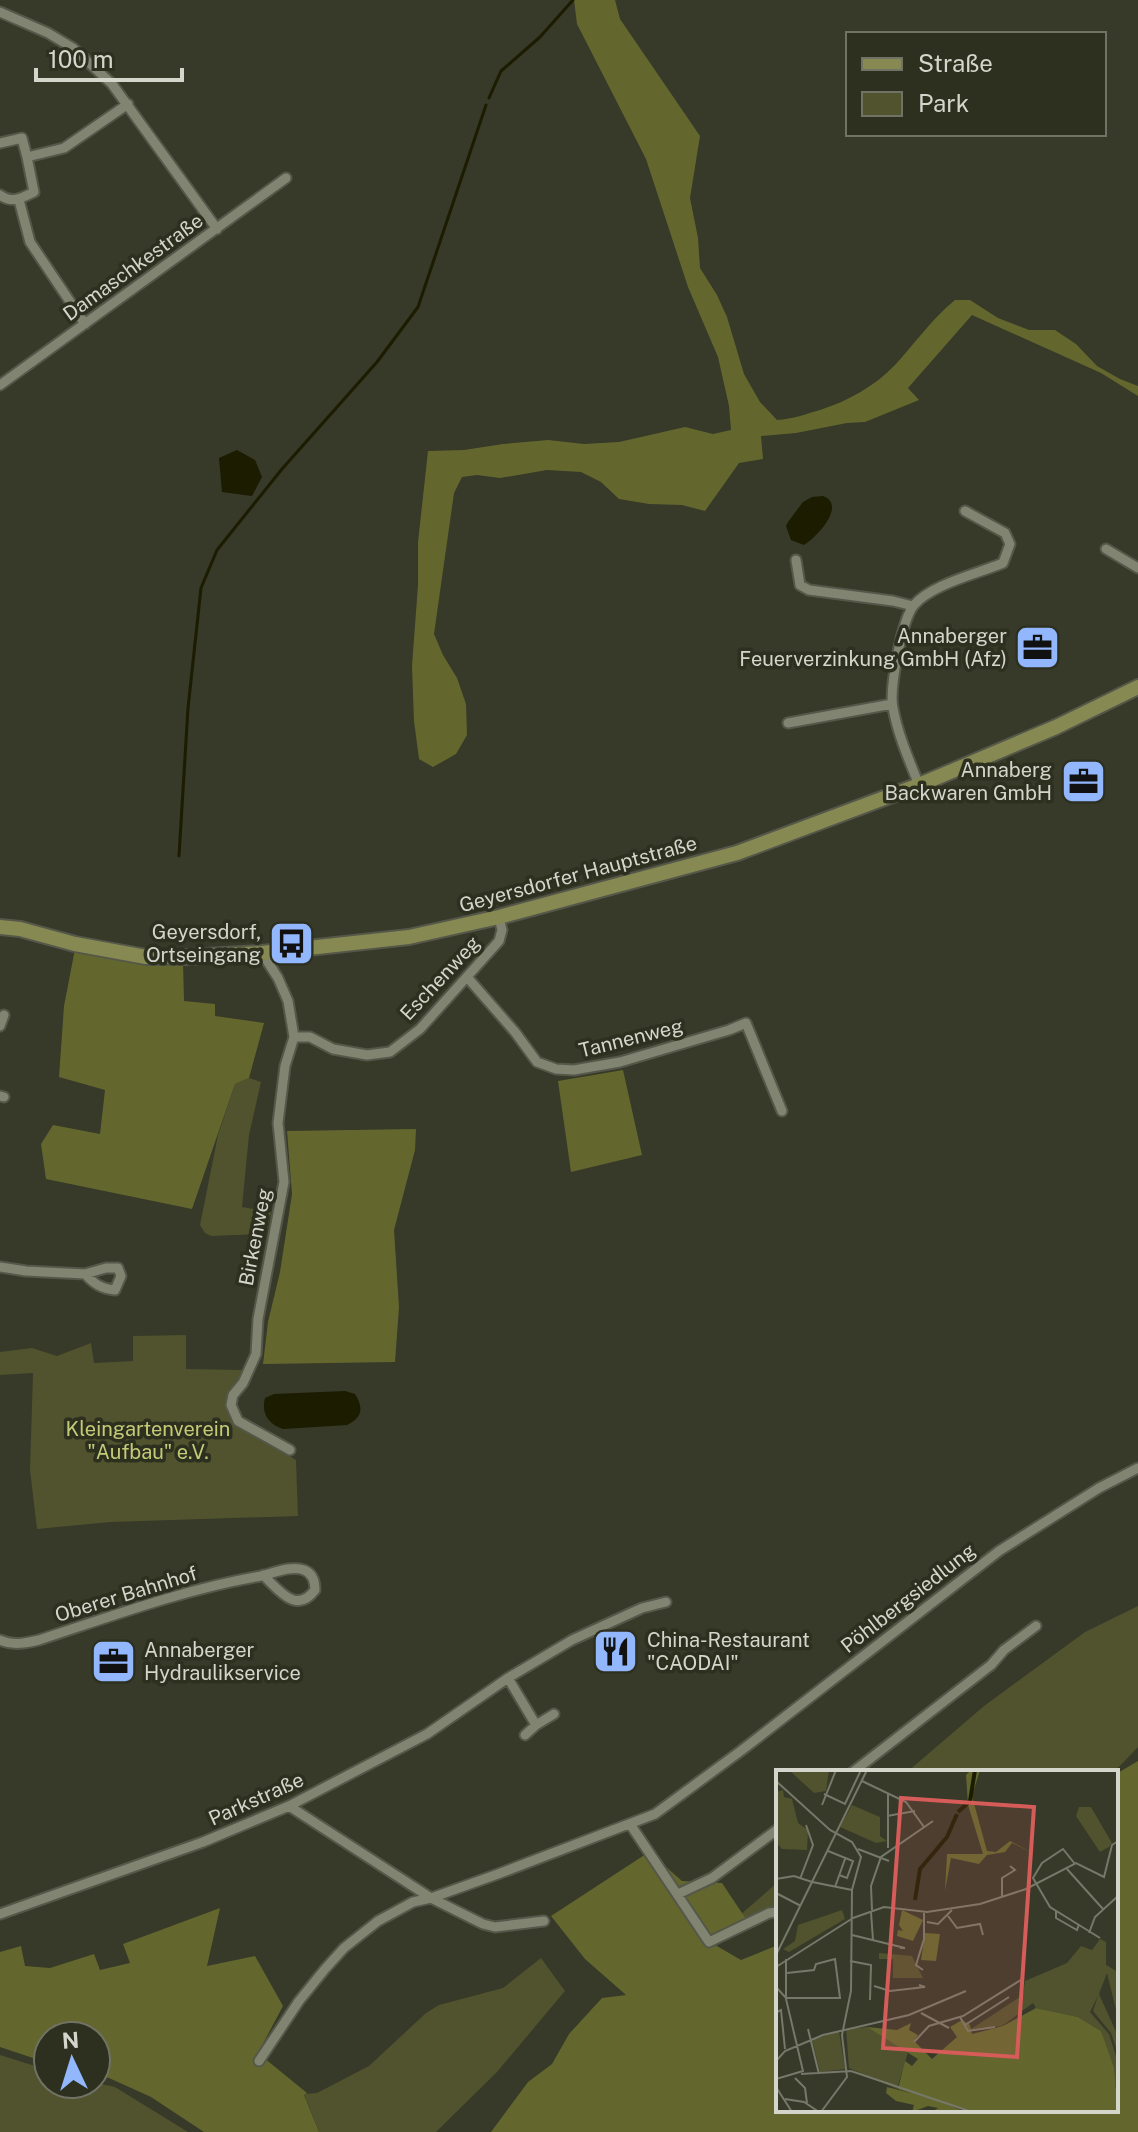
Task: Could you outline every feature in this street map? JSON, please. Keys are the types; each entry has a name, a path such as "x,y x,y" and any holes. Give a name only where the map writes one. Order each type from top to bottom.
{"main road":[{"name":"Geyersdorfer Hauptstraße","path":"0,927 146,957 262,953 409,937 499,917 737,853 919,785 1056,727 1138,687"}],"street":[{"path":"0,12 39,28 73,48 112,84 217,229"},
{"path":"27,157 64,148 128,104"},
{"path":"0,143 22,138 34,192 19,200 9,200 0,195"},
{"name":"Damaschkestraße","path":"0,385 286,178"},
{"path":"19,200 30,242 85,324"},
{"path":"919,785 903,745 892,704 905,622 913,606 928,594 1003,563 1010,544 1005,533 965,511"},
{"path":"1106,549 1138,568"},
{"path":"796,560 800,585 809,590 913,606"},
{"path":"788,723 892,704"},
{"name":"Eschenweg","path":"294,1037 310,1037 333,1049 367,1055 390,1052 420,1029 499,941 502,930 499,917"},
{"name":"Birkenweg","path":"262,953 288,1001 294,1037 285,1066 278,1123 284,1182 258,1319 256,1354 243,1383 233,1395 231,1405 238,1421 290,1450"},
{"name":"Tannenweg","path":"467,977 537,1062 556,1069 574,1070 620,1062 746,1023 782,1111"},
{"path":"0,1026 4,1015"},
{"path":"0,1267 85,1274"},
{"name":"Pöhlbergsiedlung","path":"259,2061 299,2001 344,1948 378,1921 413,1902 655,1814 999,1551 1099,1488 1138,1468"},
{"name":"Oberer Bahnhof","path":"0,1640 24,1643 39,1640 155,1602 263,1575 280,1571 301,1569 308,1572 314,1580 315,1590 303,1600 293,1600 263,1575"},
{"name":"Parkstraße","path":"0,1914 203,1842 289,1806 427,1734 508,1678 572,1640 642,1608 666,1602"},
{"path":"856,1770 991,1665 1004,1650 1036,1626"},
{"path":"508,1678 536,1725"},
{"path":"525,1735 554,1714"},
{"path":"289,1806 431,1898 483,1924 495,1927 544,1921"},
{"path":"630,1824 709,1942 776,1912"},
{"path":"678,1894 712,1878 776,1830"}],"green space":[{"path":"574,0 615,0 620,19 700,136 690,198 700,268 727,317 744,374 760,402 777,420 830,406 870,386 895,365 955,300 970,300 998,318 1029,330 1055,330 1076,344 1097,366 1138,386 1138,396 1101,373 972,315 908,388 919,400 865,422 761,436 763,459 739,463 705,511 682,505 619,499 601,482 581,472 547,470 500,478 462,477 454,493 434,634 457,678 466,704 467,735 456,754 433,767 419,759 412,666 418,542 428,451 548,440 584,444 619,442 685,427 713,434 731,430 718,357 688,287 646,159 577,24"},
{"path":"75,949 183,962 184,1001 215,1004 215,1016 264,1023 249,1078 235,1084 192,1209 46,1179 41,1144 53,1125 100,1134 105,1090 59,1077 64,1006"},
{"path":"623,1070 642,1155 571,1172 558,1081"},
{"path":"249,1078 261,1082 249,1135 242,1207 271,1212 266,1234 211,1236 200,1225 218,1135 235,1084"},
{"path":"416,1129 415,1150 394,1230 399,1307 395,1362 263,1364 292,1194 287,1131"},
{"name":"Kleingartenverein \"Aufbau\" e.V.","path":"186,1335 186,1369 242,1370 230,1396 237,1423 296,1460 298,1516 111,1522 37,1529 30,1470 33,1373 0,1375 0,1352 32,1348 57,1356 91,1343 94,1363 133,1361 133,1336"},
{"path":"1138,1606 1138,1747 1119,1767 1111,1770 909,1770 984,1706 1085,1632"},
{"path":"1138,1761 1138,2132 491,2132 528,2082 552,2064 569,2034 602,1998 626,1995 585,1959 551,1916 649,1852 682,1881 722,1883 750,1925 710,1942 741,1960 776,1946 776,2112 1118,2112 1118,1773"},
{"path":"776,1884 776,1913 709,1942"},
{"path":"220,1908 207,1966 255,1956 283,2006 258,2053 307,2093 304,2095 319,2132 204,2132 151,2097 112,2079 112,2020 32,2020 32,2058 0,2047 0,1952 21,1946 25,1966 50,1968 94,1954 100,1970 130,1963 123,1944"},
{"path":"541,1958 565,1991 497,2072 436,2132 319,2132 304,2094 317,2093 369,2066 426,2013 439,2005 503,1988"},
{"path":"0,2055 32,2065 32,2100 112,2100 112,2086 188,2132 0,2132"}],"shaded area":[{"path":"237,450 255,460 262,477 252,496 222,492 219,458"},
{"path":"823,496 830,500 832,506 822,528 804,545 791,540 786,526 788,522 803,502"},
{"path":"345,1391 355,1394 360,1404 358,1416 347,1425 283,1429 270,1421 265,1413 265,1398 274,1394"}],"waterway":[{"path":"489,98 501,71 540,37 573,0"},
{"path":"179,856 188,708 201,588 217,550 282,469 377,362 418,307 486,105"}],"place":[{"name":"Annaberger Feuerverzinkung GmbH (Afz)","path":"1038,648"},
{"name":"Annaberg Backwaren GmbH","path":"1083,782"},
{"name":"Geyersdorf, Ortseingang","path":"292,943"},
{"name":"China-Restaurant \"CAODAI\"","path":"616,1651"},
{"name":"Annaberger Hydraulikservice","path":"113,1661"}]}
